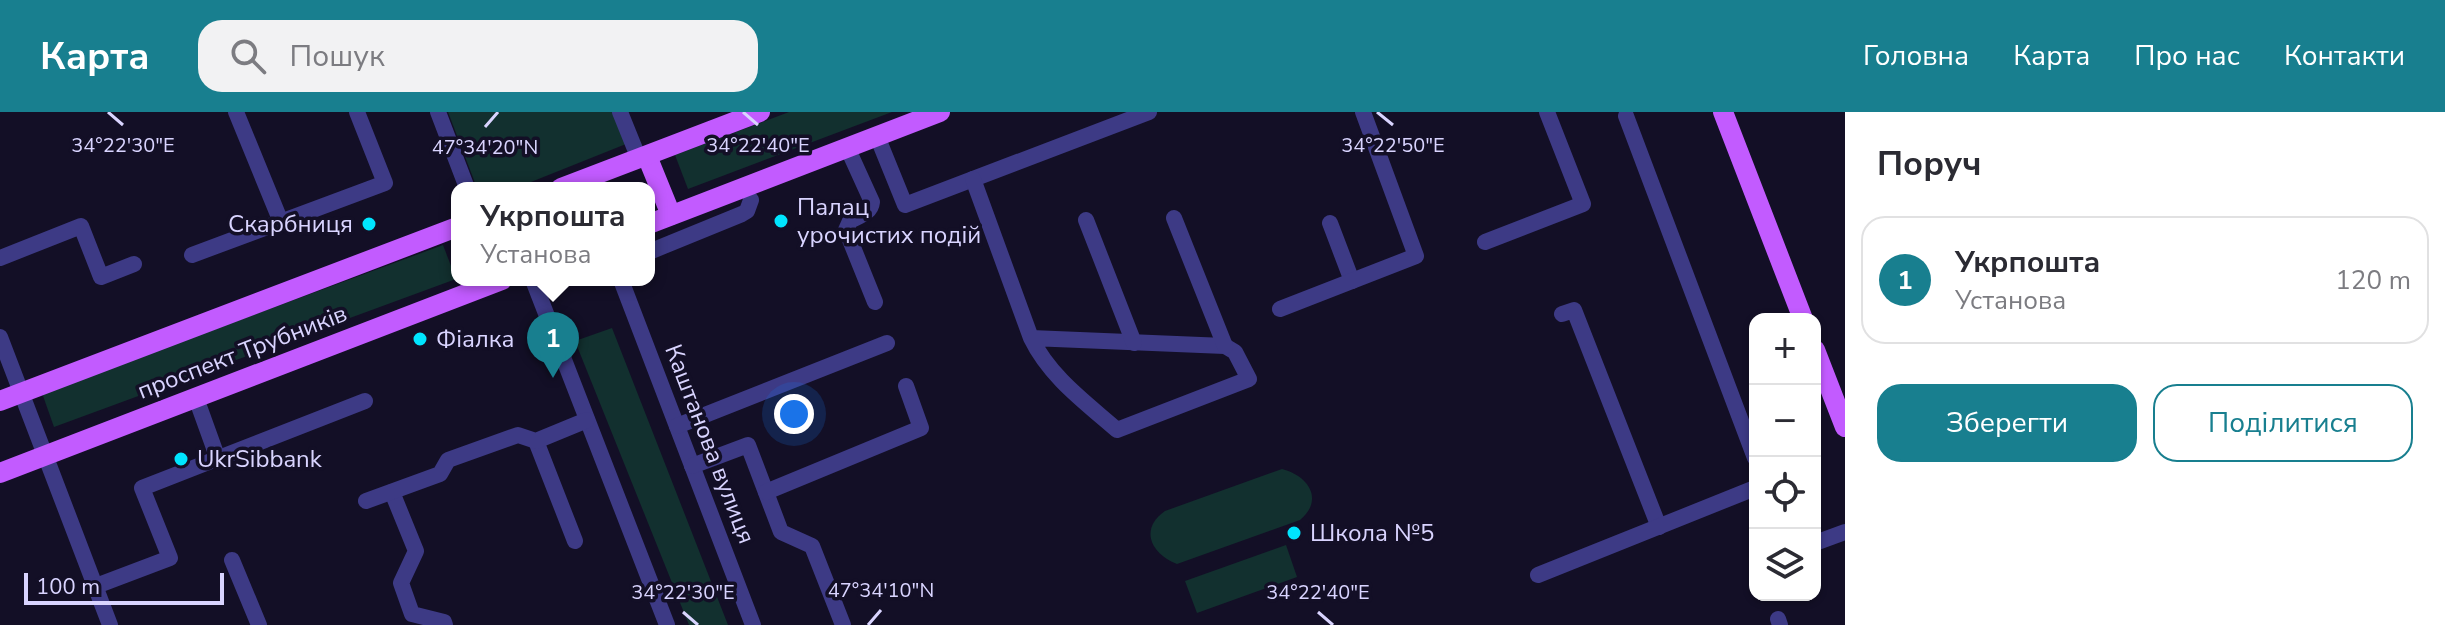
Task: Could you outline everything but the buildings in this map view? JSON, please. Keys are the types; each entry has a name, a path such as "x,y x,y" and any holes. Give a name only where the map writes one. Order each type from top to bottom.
{"main road":[{"path":"577,182 760,112"},
{"path":"655,222 940,112"},
{"path":"1723,112 1801,313"},
{"path":"643,158 655,182"},
{"path":"655,182 671,215"},
{"name":"проспект Трубників","path":"0,401 451,229"},
{"name":"проспект Трубників","path":"0,473 480,286"},
{"path":"1821,365 1845,427"}],"street":[{"path":"236,112 281,222"},
{"path":"438,112 465,182"},
{"path":"620,112 643,158"},
{"path":"877,136 905,205 1149,112"},
{"path":"1280,309 1416,256 1363,112"},
{"path":"1485,242 1583,204 1547,112"},
{"path":"192,255 385,183 361,113"},
{"path":"1629,113 1755,457"},
{"path":"847,147 872,202 867,212 850,221 846,230 875,302"},
{"path":"973,179 1031,338 1041,358 1053,373 1117,430 1249,379 1235,352 1225,346 1031,338"},
{"path":"655,250 742,214 747,211 751,200"},
{"path":"1174,218 1225,346"},
{"path":"1086,220 1134,343"},
{"path":"1330,223 1352,281"},
{"path":"0,258 81,226 101,277 134,264"},
{"path":"535,286 667,625"},
{"name":"Каштанова вулиця","path":"623,286 753,625"},
{"path":"1562,314 1574,310 1659,527"},
{"path":"0,337 110,625"},
{"path":"677,426 887,343"},
{"path":"766,492 921,428 906,386"},
{"path":"196,398 218,459"},
{"path":"96,586 170,558 142,488 365,401"},
{"path":"366,501 440,474 448,460 518,435 536,441 587,420"},
{"path":"536,441 575,541"},
{"path":"692,466 748,445 781,532 812,546 843,625"},
{"path":"1538,575 1749,490"},
{"path":"392,492 416,551 401,583 412,614 444,622 445,625"},
{"path":"1821,541 1845,532"},
{"path":"232,560 259,625"}],"green space":[{"path":"448,112 614,112 626,144 531,182 475,182"},
{"path":"789,112 892,112 688,189 675,155"},
{"path":"443,245 451,266 451,281 54,427 42,393"},
{"path":"612,328 728,625 689,625 575,341"},
{"path":"1282,469 1300,477 1310,490 1311,505 1300,520 1177,564 1155,548 1152,525 1165,511"},
{"path":"1286,545 1297,577 1197,613 1185,581"}],"place":[{"name":"Палац урочистих подій","path":"781,221"},
{"name":"Скарбниця","path":"369,224"},
{"name":"Фіалка","path":"420,339"},
{"name":"Укрпошта","path":"553,378"},
{"name":"UkrSibbank","path":"181,459"},
{"name":"Школа №5","path":"1294,533"}]}
